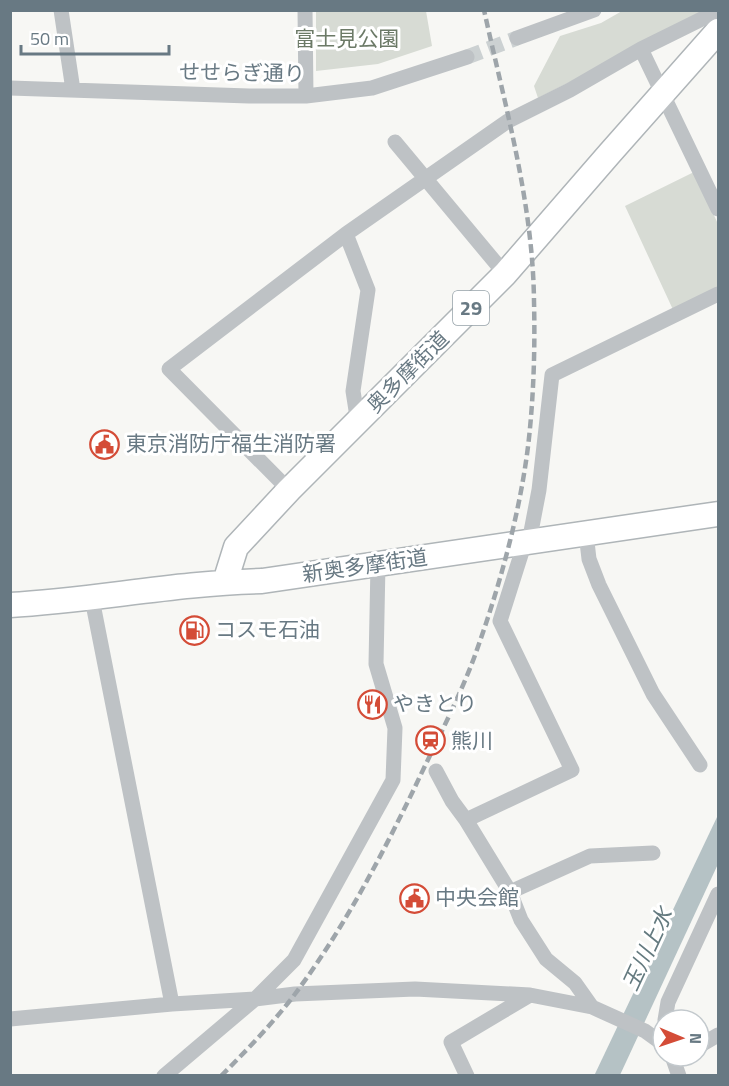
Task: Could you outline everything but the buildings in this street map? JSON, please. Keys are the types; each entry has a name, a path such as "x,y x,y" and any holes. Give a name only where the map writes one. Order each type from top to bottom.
{"main road":[{"name":"奥多摩街道","path":"225,582 236,547 289,490 505,274 718,31"},
{"name":"新奥多摩街道","path":"10,605 92,599 225,582 262,581 718,514"},
{"path":"171,588 209,567 236,547"}],"street":[{"path":"61,10 73,90"},
{"path":"305,10 306,96"},
{"path":"517,38 555,17 594,10"},
{"path":"289,490 169,369 346,234 508,121 570,90 641,49 718,11"},
{"path":"641,49 718,209"},
{"name":"せせらぎ通り","path":"10,88 306,96 372,88 467,57"},
{"path":"395,142 505,274"},
{"path":"346,234 368,290 353,391 358,423"},
{"path":"466,820 572,770 500,621 527,542 538,490 552,375 718,294"},
{"path":"586,532 589,559 599,585 653,693 700,765"},
{"path":"164,1076 255,999 294,960 393,780 395,729 376,664 378,564"},
{"path":"92,599 172,1004"},
{"path":"436,771 452,801 510,892 521,920 546,959 575,983 591,1007"},
{"path":"510,892 590,856 653,853"},
{"path":"667,1008 718,894"},
{"path":"10,1018 255,999 304,993 415,989 530,994 591,1007 651,1033"},
{"path":"467,1076 451,1042 530,994"}],"green space":[{"name":"富士見公園","path":"316,11 426,11 432,46 378,64 316,71"},
{"path":"622,11 711,11 538,98 534,86 560,36 601,23"},
{"path":"694,172 718,224 718,290 675,314 625,206"}],"shaded area":[{"path":"718,815 718,864 620,1075 594,1076"}],"tunnel":[{"path":"467,57 517,38"}],"railway":[{"path":"221,1076 260,1036 295,994 328,946 373,869 414,789 467,675 493,602 509,545 527,457 533,380 534,301 529,228 523,191 484,10"}],"place":[{"name":"東京消防庁福生消防署","path":"105,444"},
{"name":"コスモ石油","path":"194,630"},
{"name":"やきとり","path":"372,704"},
{"name":"熊川","path":"430,741"},
{"name":"中央会館","path":"414,898"}],"water label":[{"name":"玉川上水","path":"647,949"}]}
